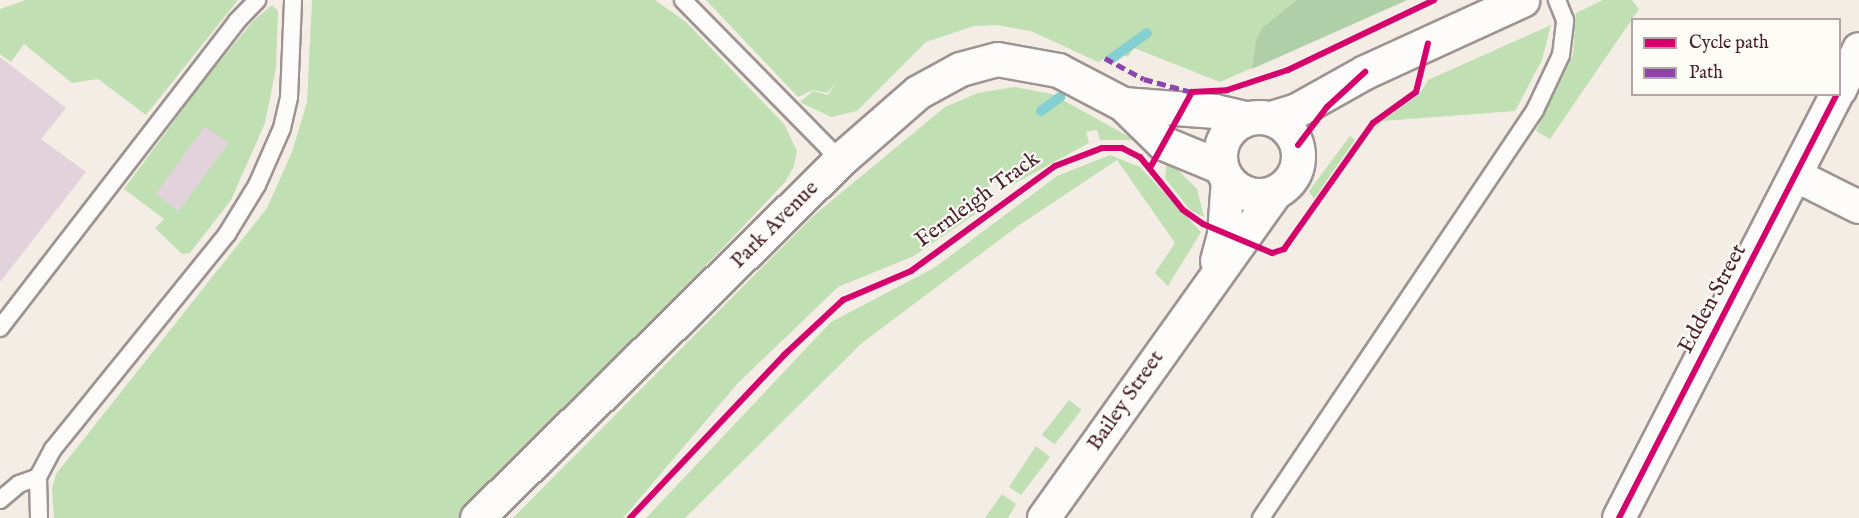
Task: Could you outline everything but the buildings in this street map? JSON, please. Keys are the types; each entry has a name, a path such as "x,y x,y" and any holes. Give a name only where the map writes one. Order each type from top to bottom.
{"main road":[{"path":"1365,72 1327,107 1298,146 1295,172 1277,191 1267,195 1245,193 1225,173 1223,138 1258,118 1297,110 1365,72 1522,0"},
{"name":"Park Avenue","path":"477,518 840,160 918,92 960,69 989,61 1045,66 1123,104 1163,143 1225,173"},
{"name":"Park Avenue","path":"1123,104 1215,111 1258,118"},
{"path":"1258,118 1292,133 1298,146"}],"street":[{"path":"1841,86 1859,49"},
{"name":"Edden Street","path":"1619,518 1797,176 1836,96"},
{"name":"Bailey Street","path":"1208,284 1224,234 1225,173"},
{"path":"1797,176 1859,207"},
{"name":"Bailey Street","path":"1044,518 1208,284 1277,191"}],"lane":[{"path":"0,328 237,21 257,0"},
{"path":"39,518 38,477 53,449 227,234 257,185 282,128 289,97 293,0"},
{"path":"683,0 840,160"},
{"path":"1261,518 1535,110 1561,55 1565,20 1557,0"},
{"path":"0,500 19,484 38,477"}],"green space":[{"path":"26,0 238,0 146,115 98,79 72,83 24,44 11,62 0,54 0,9"},
{"path":"312,0 655,0 686,22 784,124 797,151 794,166 785,182 720,251 458,518 54,518 52,489 56,474 267,208 292,152 307,102"},
{"path":"706,0 1407,0 1220,82 1134,48 1128,57 1117,52 1098,62 1031,31 996,25 974,26 926,42 857,111 831,117 800,102 813,91 828,95 835,84 827,93 813,90 798,97"},
{"path":"1297,0 1407,0 1252,69 1256,41 1263,27"},
{"path":"1603,0 1632,0 1639,9 1550,139 1536,131 1573,55 1576,13"},
{"path":"272,5 278,11 276,68 265,123 231,200 190,253 182,254 155,228 164,219 124,189 203,82 253,21"},
{"path":"1551,25 1542,60 1515,111 1383,121 1374,130 1379,123 1419,95 1428,80"},
{"path":"1014,87 1052,94 1135,140 1100,140 1097,130 1086,132 1089,143 1012,185 1004,176 975,196 984,208 914,256 838,287 738,383 623,518 513,518 813,216 945,107 978,93"},
{"path":"1350,136 1355,140 1314,199 1309,191"},
{"path":"1110,155 1140,167 1201,232 1168,286 1155,273 1175,243 1117,160 1018,226 862,343 685,518 646,518 831,322 934,268 1057,176"},
{"path":"1167,159 1197,189 1204,217 1190,210 1165,178"},
{"path":"1069,400 1082,410 1055,445 1042,435"},
{"path":"1036,446 1050,457 1021,495 1009,487"},
{"path":"1002,494 1016,504 1008,518 985,518"}],"waterway":[{"path":"1111,59 1147,33"},
{"path":"1041,111 1060,97"}],"marked path":[{"path":"1105,58 1144,79 1192,92"}],"cycle path":[{"path":"1150,168 1192,92 1227,90 1288,70 1434,0"},
{"name":"Fernleigh Track","path":"630,518 784,355 843,300 911,271 1055,166 1102,148 1122,148 1140,157 1183,210 1203,224 1272,253 1284,249 1373,123 1416,92 1428,43"},
{"path":"1298,145 1327,107 1365,72"},
{"path":"1619,518 1836,96"}]}
